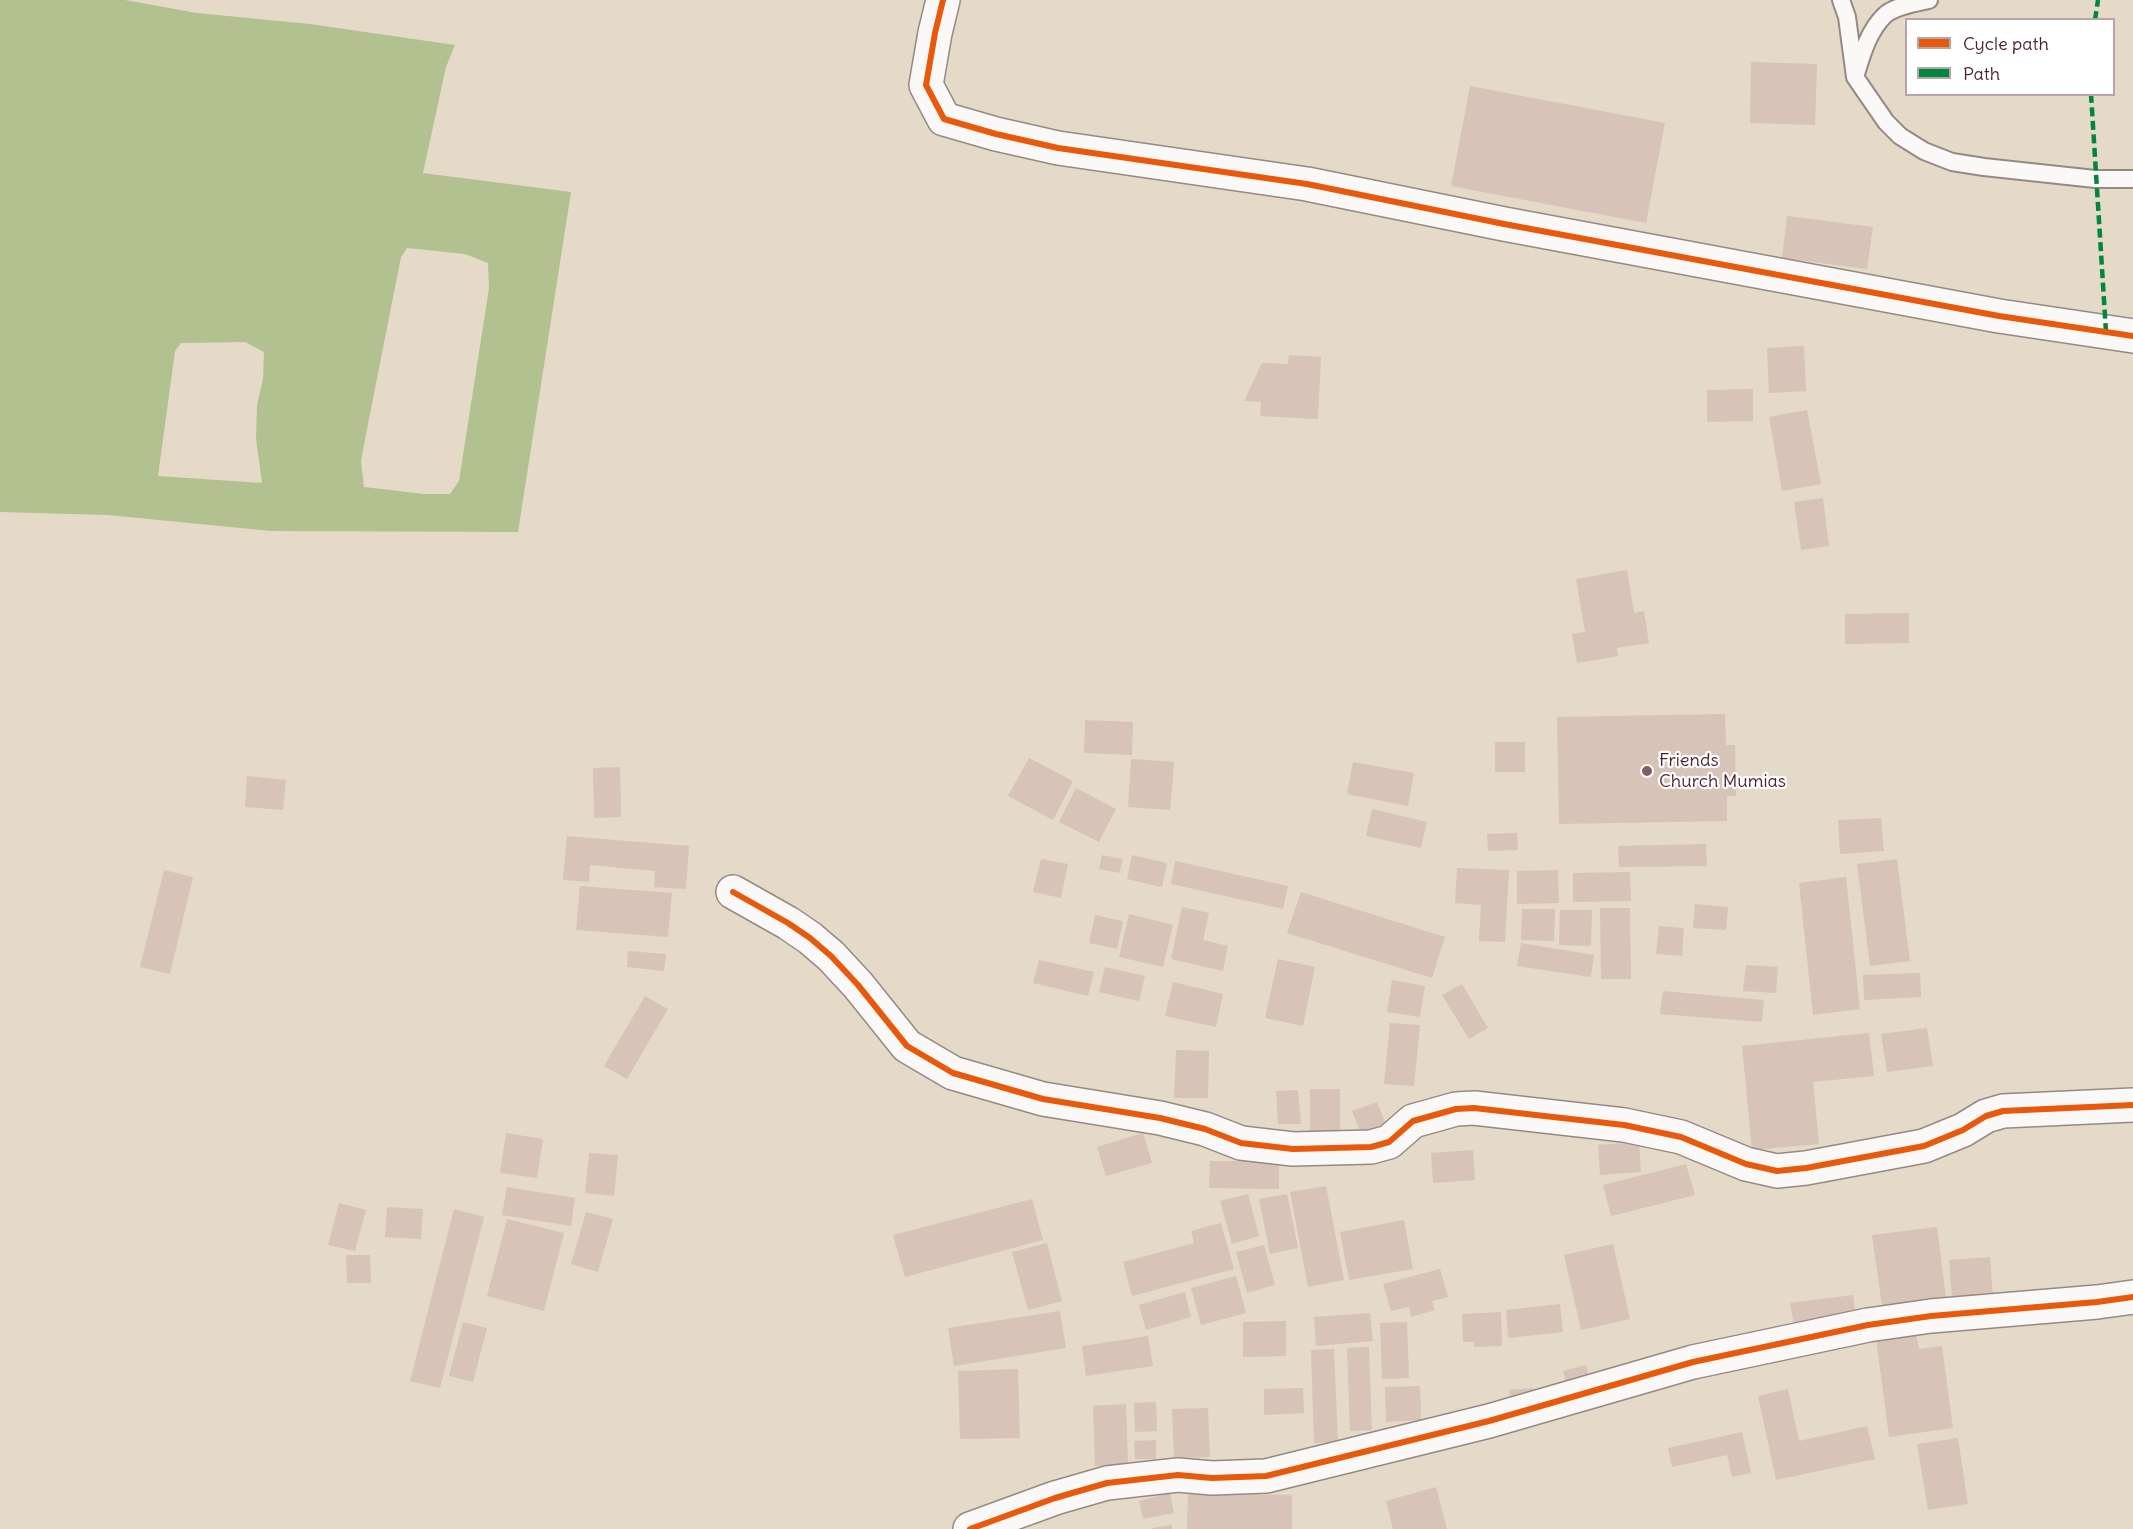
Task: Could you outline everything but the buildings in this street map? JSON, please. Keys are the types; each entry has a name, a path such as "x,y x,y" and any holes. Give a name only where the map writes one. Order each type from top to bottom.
{"street":[{"path":"943,0 926,85 944,119 996,134 1058,148 1307,184 1930,304 2133,336"},
{"path":"733,892 810,938 831,956 858,985 907,1046 953,1073 1043,1099 1160,1118 1206,1129 1241,1143 1293,1149 1371,1147 1389,1142 1413,1121 1456,1109 1474,1108 1624,1125 1681,1137 1746,1164 1777,1172 1924,1146 1963,1130 1986,1116 2003,1111 2133,1105"},
{"path":"970,1529 1055,1497 1107,1483 1143,1477 1178,1475 1212,1478 1266,1476 1489,1421 1693,1362 1868,1325 1931,1316 2133,1297"}],"lane":[{"path":"1841,0 1847,17 1855,77 1886,122 1924,151 1974,166 2095,179 2133,179"},
{"path":"1855,77 1863,50 1874,29 1886,14 1907,5 1929,0"}],"green space":[{"path":"0,0 125,0 197,13 310,24 455,45 446,67 423,173 571,192 518,532 271,531 108,515 0,512","holes":["407,248 465,254 488,263 489,288 459,481 450,494 424,494 364,487 361,461 401,257","245,342 264,352 263,379 257,405 256,439 262,483 158,476 175,351 181,343"]}],"marked path":[{"path":"2095,18 2098,0"},
{"path":"2091,96 2106,332"}],"cycle path":[{"path":"943,0 926,85 944,119 996,134 1058,148 1307,184 1504,224 1999,316 2133,336"},
{"path":"733,892 810,938 831,956 858,985 907,1046 953,1073 1043,1099 1160,1118 1205,1129 1241,1143 1293,1149 1371,1147 1389,1142 1413,1121 1456,1109 1474,1108 1624,1125 1681,1137 1746,1164 1777,1171 1806,1168 1924,1146 1963,1130 1986,1116 2003,1111 2133,1105"},
{"path":"970,1529 1055,1498 1107,1483 1178,1475 1212,1478 1266,1476 1489,1421 1693,1362 1868,1325 1931,1316 2133,1297"}],"place":[{"name":"Friends Church Mumias","path":"1647,771"}]}
